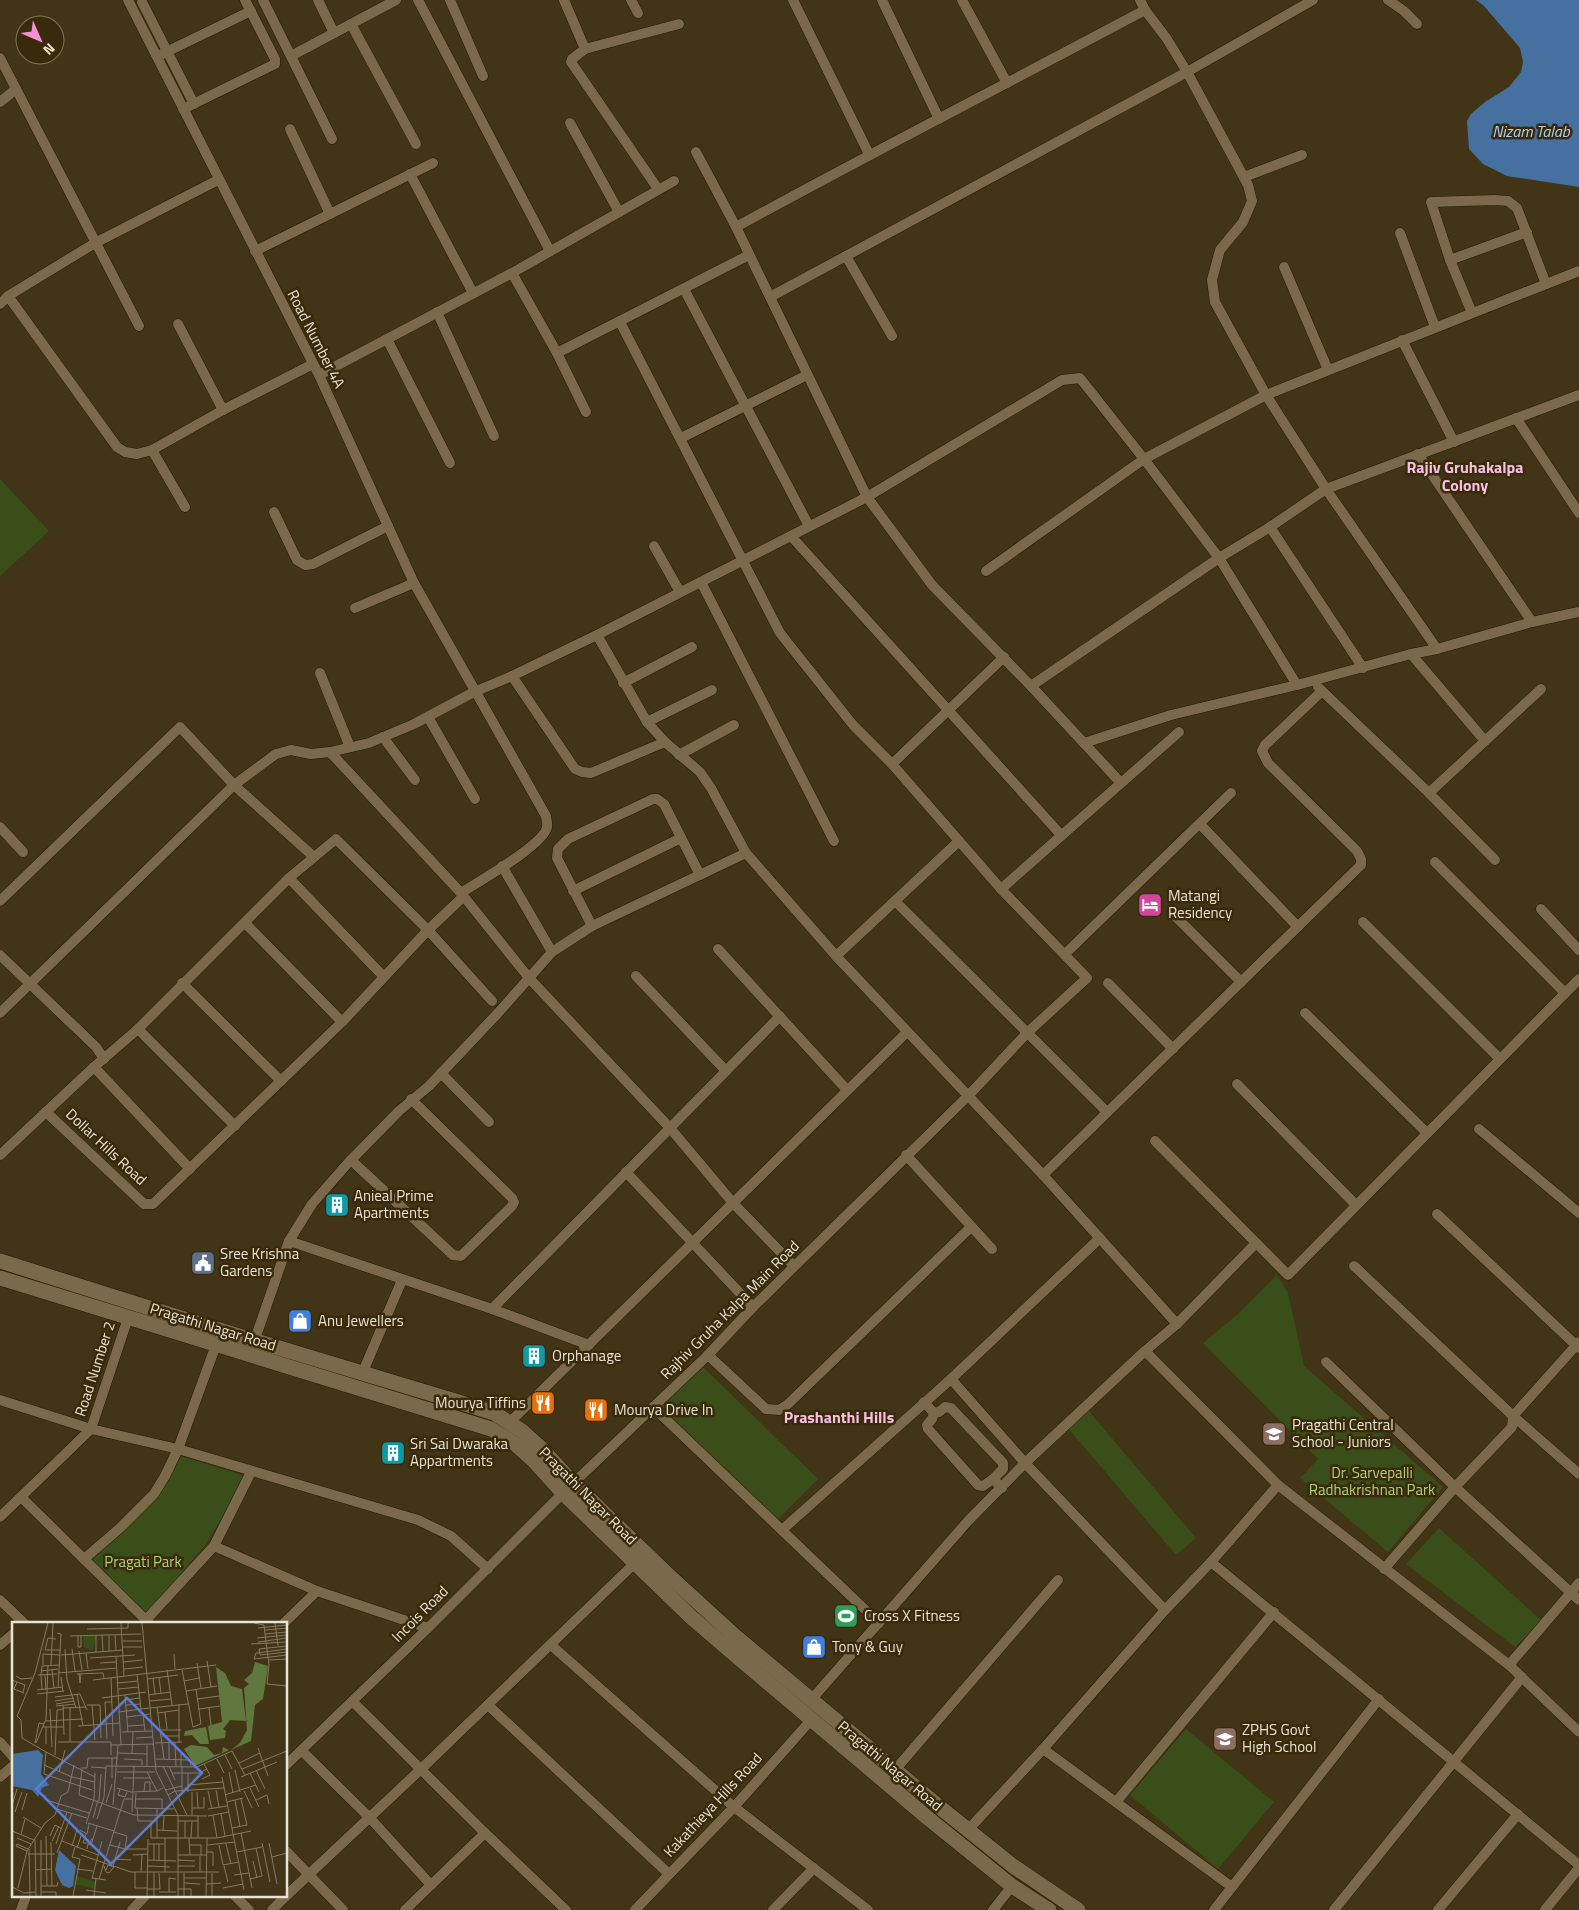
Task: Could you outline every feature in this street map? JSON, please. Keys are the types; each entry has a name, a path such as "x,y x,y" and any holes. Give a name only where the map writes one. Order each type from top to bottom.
{"main road":[{"name":"Pragathi Nagar Road","path":"0,1261 206,1326 255,1339 362,1374 472,1406 494,1413 510,1422 542,1449 568,1488 635,1563 691,1617 811,1720 1012,1886 1049,1910"},
{"name":"Pragathi Nagar Road","path":"0,1278 490,1429 515,1444 568,1488 699,1605 968,1830 1013,1866 1078,1910"}],"street":[{"path":"183,109 275,64 275,59 245,0"},
{"path":"262,0 332,139"},
{"path":"318,0 334,33"},
{"path":"418,0 550,251"},
{"path":"450,0 483,76"},
{"path":"564,0 585,50"},
{"path":"631,0 638,13"},
{"path":"794,0 869,154"},
{"path":"882,0 939,119"},
{"path":"962,0 1007,83"},
{"path":"1140,0 1187,72 1244,178 1252,201 1243,222 1220,250 1212,280 1215,302 1266,394 1326,489 1437,649"},
{"path":"770,297 1187,72 1312,0"},
{"path":"1388,0 1404,11 1417,24"},
{"path":"130,4 144,1 167,52 194,104"},
{"path":"291,56 393,1"},
{"name":"Road Number 4A","path":"130,4 313,364 414,583 474,692 546,816 547,827 544,835 531,848 462,895 428,930"},
{"path":"736,226 869,154 1145,10"},
{"path":"157,57 251,11"},
{"path":"351,24 416,144"},
{"path":"658,189 571,62 572,59 585,50 679,24"},
{"path":"0,58 139,326"},
{"path":"0,102 16,89"},
{"path":"570,123 619,212"},
{"path":"290,129 330,214"},
{"path":"696,152 736,226 867,496 932,585 1004,657 1120,782"},
{"path":"1244,178 1302,155"},
{"path":"255,251 433,163"},
{"path":"410,174 473,293"},
{"path":"218,180 95,243 4,300 117,447 125,452 138,454 152,450 223,410 313,364"},
{"path":"318,375 512,273 674,181"},
{"path":"1472,313 1450,260 1431,202 1508,201 1517,208 1546,284"},
{"path":"1450,260 1526,232"},
{"path":"1400,233 1436,327"},
{"path":"557,353 749,255"},
{"path":"846,256 892,336"},
{"path":"1284,268 1328,370"},
{"path":"986,570 1144,459 1266,394 1579,272"},
{"path":"512,273 557,353 586,412"},
{"path":"684,289 809,526"},
{"path":"437,312 494,436"},
{"path":"620,322 780,633 853,725 892,764 1001,889 1065,954 1231,793"},
{"path":"178,324 223,410"},
{"path":"387,339 450,463"},
{"path":"1402,340 1454,442"},
{"path":"681,438 808,375"},
{"path":"0,1013 234,786 276,754 292,750 311,754 330,752 370,743 428,717 474,692 597,635 744,561 867,496 1062,380 1080,378 1144,459 1219,558 1297,685"},
{"path":"1031,686 1219,558 1270,527 1326,489 1579,395"},
{"path":"1516,418 1579,513"},
{"path":"152,450 185,507"},
{"path":"1418,454 1532,622"},
{"path":"274,512 297,560 305,566 313,564 388,526"},
{"path":"1270,527 1363,668"},
{"path":"791,536 1061,835"},
{"path":"654,546 680,592"},
{"path":"701,582 834,841"},
{"path":"354,608 414,583"},
{"path":"1084,743 1171,715 1437,649 1532,622 1579,612"},
{"path":"597,635 646,722 665,742 700,772 711,788 746,853 836,956 969,1095 1177,1324"},
{"path":"623,683 692,647"},
{"path":"1411,654 1485,741"},
{"path":"892,764 1004,657"},
{"path":"320,673 350,747"},
{"path":"512,676 575,769 591,774 665,742"},
{"path":"1312,681 1429,793 1495,860"},
{"path":"1429,793 1540,689"},
{"path":"646,722 712,690"},
{"path":"1043,1175 1361,865 1361,858 1357,851 1268,763 1262,751 1322,691"},
{"path":"428,717 475,799"},
{"path":"679,754 734,725"},
{"path":"0,901 180,727 234,786 314,857"},
{"path":"1001,889 1120,782 1179,732"},
{"path":"383,737 415,780"},
{"path":"330,752 462,895 529,978 670,1128 733,1203 794,1266"},
{"path":"592,926 557,858 558,848 568,839 653,799 657,799 664,804 700,875"},
{"path":"1200,824 1298,927"},
{"path":"0,827 23,852"},
{"path":"573,891 681,838"},
{"name":"Dollar Hills Road","path":"0,1155 94,1067 138,1029 289,878 336,839 428,930 492,1001"},
{"path":"836,956 896,902 959,841"},
{"path":"255,1339 289,1241 312,1204 351,1160 411,1099 430,1086 484,1029 552,952 592,926 746,853"},
{"path":"1435,862 1565,993"},
{"path":"502,866 552,952"},
{"path":"289,878 384,977"},
{"path":"896,902 1107,1112"},
{"path":"1541,909 1579,950"},
{"path":"1172,913 1241,982"},
{"path":"1362,922 1500,1059"},
{"path":"245,923 342,1022"},
{"name":"Dollar Hills Road","path":"46,1112 144,1204 153,1204 342,1022 428,930"},
{"path":"718,949 847,1090"},
{"name":"Rajhiv Gruha Kalpa Main Road","path":"568,1488 708,1355 794,1266 969,1095 1027,1033 1087,978 1065,954"},
{"path":"0,955 96,1047 104,1059"},
{"path":"636,976 726,1071"},
{"path":"1155,1141 1288,1275 1579,979"},
{"path":"182,983 281,1081"},
{"path":"1108,983 1173,1049"},
{"path":"1305,1013 1427,1133"},
{"path":"492,1309 780,1016"},
{"path":"138,1029 235,1126"},
{"path":"510,1422 907,1032"},
{"path":"94,1067 190,1169"},
{"path":"441,1073 488,1122"},
{"path":"1237,1084 1356,1205"},
{"path":"351,1160 456,1256 461,1256 512,1206 514,1202 512,1198 411,1099"},
{"path":"1479,1129 1579,1213"},
{"path":"906,1155 992,1249"},
{"path":"626,1172 753,1307"},
{"path":"1384,1568 1455,1487 1512,1427 1513,1416 1578,1345 1437,1214"},
{"path":"708,1355 766,1408 778,1410 787,1405 971,1226"},
{"path":"782,1530 951,1379 1100,1238"},
{"path":"289,1241 492,1309 589,1344"},
{"path":"811,1700 968,1521 1025,1463 1145,1351 1177,1324 1256,1242"},
{"path":"1354,1266 1513,1416 1579,1474"},
{"path":"362,1374 402,1280"},
{"name":"Road Number 2","path":"91,1430 128,1318"},
{"path":"84,1559 120,1528 154,1494 178,1449 216,1345"},
{"path":"1145,1351 1278,1485 1509,1665 1579,1732"},
{"path":"1326,1362 1455,1487 1579,1600"},
{"path":"951,1379 1025,1463 1165,1610"},
{"path":"0,1400 91,1430 178,1449 418,1520 450,1536 488,1569"},
{"path":"924,1402 934,1413"},
{"path":"653,1407 879,1623"},
{"path":"945,1407 951,1408 1003,1463 1003,1469 984,1486 978,1485 928,1429 927,1425 934,1413 939,1412 945,1407"},
{"path":"0,1517 91,1430"},
{"path":"21,1497 148,1622 214,1546 252,1472"},
{"path":"993,1479 1002,1488"},
{"path":"968,1830 1043,1749 1278,1485"},
{"name":"Incois Road","path":"288,1763 353,1702 568,1488"},
{"path":"214,1546 317,1591 428,1628"},
{"path":"1211,1562 1274,1612 1579,1866 1545,1910"},
{"path":"288,1894 635,1563"},
{"path":"895,1770 1058,1580"},
{"path":"1509,1665 1579,1583"},
{"path":"285,1622 317,1591"},
{"path":"0,1600 23,1622"},
{"path":"1116,1802 1274,1612"},
{"path":"0,1645 12,1635"},
{"path":"550,1645 734,1807 868,1910"},
{"path":"1334,1910 1522,1677"},
{"path":"1214,1910 1379,1699"},
{"path":"353,1702 420,1770 566,1910"},
{"path":"488,1705 670,1874"},
{"name":"Kakathieya Hills Road","path":"635,1910 734,1807 811,1720"},
{"path":"0,1742 12,1756"},
{"path":"1043,1749 1232,1887"},
{"path":"302,1751 369,1816 430,1885"},
{"path":"0,1777 12,1767"},
{"path":"1438,1910 1518,1814"},
{"path":"405,1910 485,1833"},
{"path":"288,1853 343,1910"},
{"path":"773,1910 814,1868"},
{"path":"993,1910 1012,1886"},
{"path":"21,1910 25,1898"},
{"path":"132,1910 143,1898"},
{"path":"237,1898 249,1910"},
{"path":"272,1910 284,1898"}],"green space":[{"path":"0,479 49,531 0,576"},
{"name":"Dr. Sarvepalli Radhakrishnan Park","path":"1277,1275 1288,1293 1304,1366 1443,1487 1388,1552 1300,1478 1318,1459 1203,1343 1238,1314"},
{"path":"701,1365 818,1479 775,1522 659,1408"},
{"path":"1088,1410 1196,1538 1176,1555 1068,1428"},
{"name":"Pragati Park","path":"180,1456 239,1474 243,1477 243,1483 206,1544 147,1614 94,1565 93,1556 111,1540"},
{"path":"1439,1528 1542,1621 1515,1647 1406,1564"},
{"path":"1186,1729 1274,1802 1218,1869 1130,1795"}],"water":[{"name":"Nizam Talab","path":"1476,0 1579,0 1579,187 1507,176 1483,164 1469,149 1467,121 1471,114 1485,102 1509,87 1521,72 1523,62 1520,48 1484,6"}],"place":[{"name":"Matangi Residency","path":"1150,905"},
{"name":"Anieal Prime Apartments","path":"337,1205"},
{"name":"Sree Krishna Gardens","path":"203,1263"},
{"name":"Anu Jewellers","path":"300,1321"},
{"name":"Orphanage","path":"534,1356"},
{"name":"Mourya Tiffins","path":"543,1403"},
{"name":"Mourya Drive In","path":"596,1410"},
{"name":"Pragathi Central School - Juniors","path":"1274,1434"},
{"name":"Sri Sai Dwaraka Appartments","path":"393,1453"},
{"name":"Cross X Fitness","path":"846,1616"},
{"name":"Tony & Guy","path":"814,1647"},
{"name":"ZPHS Govt High School","path":"1225,1739"}],"district":[{"name":"Rajiv Gruhakalpa Colony","path":"1465,476"},
{"name":"Prashanthi Hills","path":"839,1417"}]}
